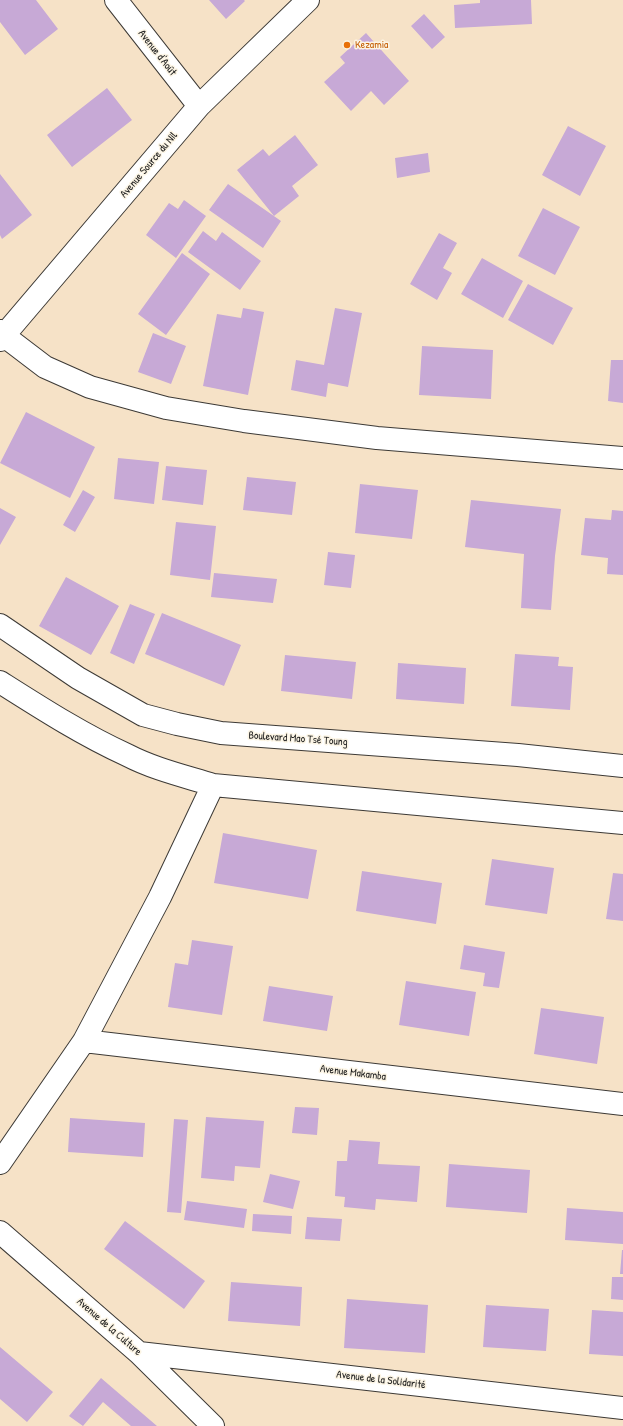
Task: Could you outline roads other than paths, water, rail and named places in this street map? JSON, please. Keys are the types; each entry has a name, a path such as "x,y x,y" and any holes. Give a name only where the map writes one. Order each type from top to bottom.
{"street":[{"name":"Avenue d'Août","path":"116,0 199,106"},
{"name":"Avenue Source du Nil","path":"1,336 199,106 308,0"},
{"path":"1,336 45,366 90,387 166,408 244,421 377,438 623,458"},
{"name":"Boulevard Mao Tsé Toung","path":"0,626 78,678 143,715 177,724 221,733 518,755 623,766"},
{"path":"0,682 61,720 127,756 165,771 213,785 623,822"},
{"path":"0,1163 84,1041 160,897 213,785"},
{"name":"Avenue Makamba","path":"84,1041 623,1104"},
{"name":"Avenue de la Culture","path":"0,1232 140,1353 213,1426"},
{"name":"Avenue de la Solidarité","path":"140,1353 623,1408"}],"place":[{"name":"Kezamia","path":"347,45"}]}
